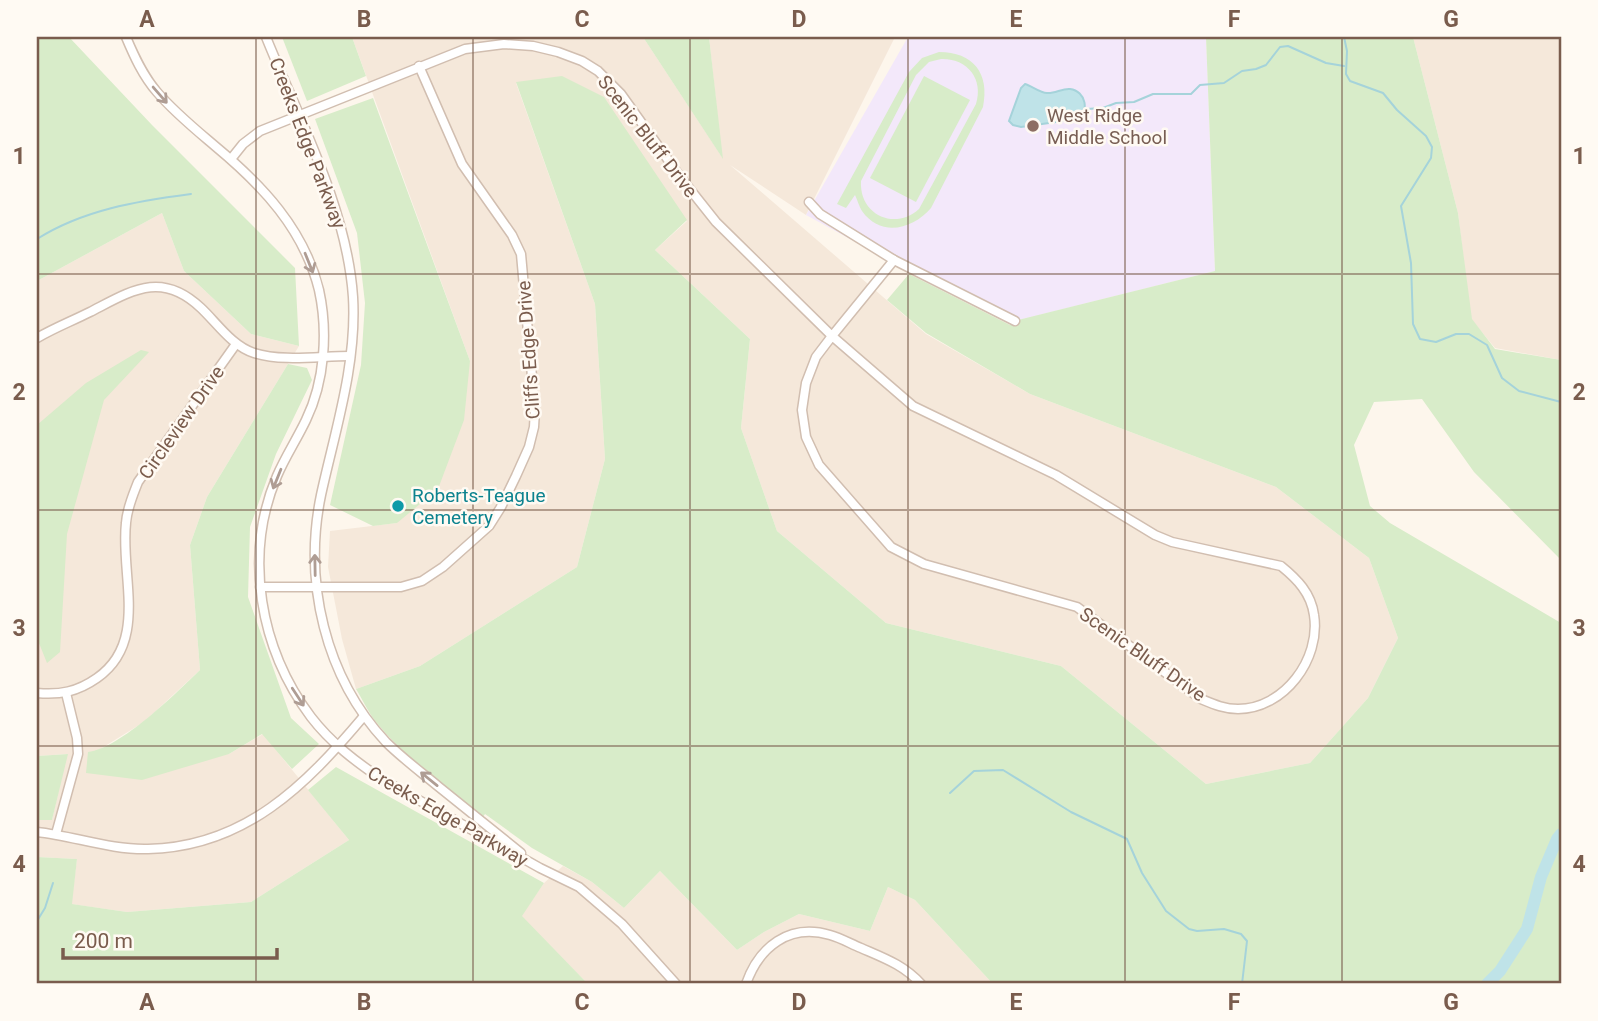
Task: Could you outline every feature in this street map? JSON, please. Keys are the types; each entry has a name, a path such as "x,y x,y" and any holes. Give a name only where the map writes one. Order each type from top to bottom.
{"street":[{"name":"Creeks Edge Parkway","path":"126,37 142,71 156,91 174,111 231,159 292,225 315,278 323,312 322,356 316,396 277,476 268,503 260,550 260,587 264,614 281,667 294,692 312,719 338,747 383,780 579,887 601,904 676,984"},
{"name":"Creeks Edge Parkway","path":"266,37 344,234 353,299 350,356 315,526 316,588 321,618 342,678 364,716 414,767 540,868"},
{"name":"Scenic Bluff Drive","path":"231,159 243,144 260,131 465,49 504,44 533,46 582,61 598,71 621,94 716,222 832,336 913,406 1056,475 1155,535 1281,566 1295,578 1304,589 1314,615 1313,644 1299,674 1275,698 1261,705 1238,709 1218,706 1201,699 1077,607 924,565 891,547 819,465 806,437 802,410 806,383 816,357 832,336 894,260"},
{"name":"Cliffs Edge Drive","path":"260,587 401,587 422,580 443,567 489,526 501,508 529,447 535,410 520,254 512,235 462,164 419,66"},
{"path":"809,202 820,214 894,260 1015,321"},
{"path":"37,338 137,288 161,287 182,293 198,304 236,344 251,352 269,356 350,356"},
{"name":"Circleview Drive","path":"37,693 66,693 85,687 106,672 117,659 128,628 125,525 132,497 138,482 236,344"},
{"path":"56,834 78,754 77,738 66,693"},
{"path":"37,832 116,847 148,849 203,843 249,823 289,794 338,747 364,716"},
{"path":"746,984 760,954 792,934 809,931 830,935 895,962 909,971 921,984"}],"shaded area":[{"path":"352,37 643,37 722,157 709,37 895,37 806,215 730,165 926,334 1030,394 1276,487 1369,558 1398,638 1368,698 1310,763 1206,784 1061,666 886,623 777,531 741,428 750,339 655,250 687,221 516,83 595,304 605,459 577,567 420,666 356,689 342,639 328,567 330,531 397,523 470,361"},
{"name":"West Ridge Middle School","path":"908,37 1206,37 1215,271 1015,321 896,264 806,215"},
{"path":"1413,37 1561,37 1561,360 1495,348 1471,319 1458,213"},
{"path":"162,213 184,271 251,334 299,346 207,497 190,545 200,670 144,722 97,751 229,754 263,734 349,840 251,902 127,912 71,904 77,859 37,857 37,820 52,820 67,754 37,756 37,281"},
{"path":"563,866 592,882 624,908 660,871 737,950 799,914 870,931 888,887 915,900 993,984 588,984 521,916 544,883"}],"green space":[{"path":"37,37 69,37 152,125 295,268 299,346 251,334 184,271 162,213 37,281"},
{"path":"282,37 352,37 366,76 307,101"},
{"path":"643,37 709,37 723,159"},
{"path":"1206,37 1413,37 1458,213 1472,319 1495,349 1561,360 1561,560 1474,472 1422,399 1374,402 1354,445 1370,506 1390,523 1561,623 1561,984 993,984 915,900 888,887 870,931 799,914 737,950 660,871 624,908 592,882 532,848 485,814 483,817 413,760 376,722 356,689 420,666 577,567 605,459 595,304 516,82 562,76 604,97 687,220 655,250 750,339 741,428 777,531 886,623 1061,666 1206,784 1310,763 1368,698 1398,638 1369,558 1276,487 1030,394 926,333 887,300 909,274 1010,325 1018,320 1215,271"},
{"path":"939,52 970,60 984,84 983,107 931,208 915,221 897,228 878,225 862,211 855,195 846,208 837,204 909,72 922,58","holes":["929,62 959,62 971,72 978,86 976,104 919,209 900,219 880,216 866,203 861,181 916,75"]},
{"path":"924,76 970,100 916,202 870,178"},
{"path":"373,98 470,361 464,420 438,489 397,523 373,526 330,505 361,365 365,303 357,233 315,119"},
{"path":"141,350 149,352 104,400 67,534 60,652 47,663 37,638 37,425 86,383"},
{"path":"288,364 307,368 312,380 276,454 250,527 248,597 291,718 319,744 292,769 262,734 229,754 142,780 86,773 88,752 116,741 132,730 200,670 190,545 207,497"},
{"path":"68,754 52,820 37,820 37,756"},
{"path":"336,767 544,883 522,916 588,984 37,984 37,857 77,859 72,904 127,912 251,902 349,840 308,790"}],"water":[{"path":"1025,84 1044,93 1067,89 1075,91 1083,98 1084,112 1077,119 1021,127 1013,125 1009,121"}],"waterway":[{"path":"1344,37 1347,51 1346,74 1350,81 1383,93 1397,110 1426,136 1432,147 1431,158 1401,206 1411,263 1413,324 1420,339 1436,342 1456,334 1469,334 1487,345 1502,378 1519,391 1561,402"},
{"path":"1086,109 1134,102 1153,94 1191,94 1200,85 1224,83 1242,71 1266,65 1280,47 1288,46 1326,63 1344,66"},
{"path":"37,239 73,221 111,208 191,194"},
{"path":"950,793 974,771 1003,770 1071,812 1127,839 1142,873 1166,911 1189,929 1224,929 1241,934 1247,941 1242,984"},
{"path":"1487,984 1500,971 1527,929 1541,877 1561,834"},
{"path":"37,921 45,908 53,883"}],"place":[{"name":"West Ridge Middle School","path":"1033,126"},
{"name":"Roberts-Teague Cemetery","path":"398,506"}]}
